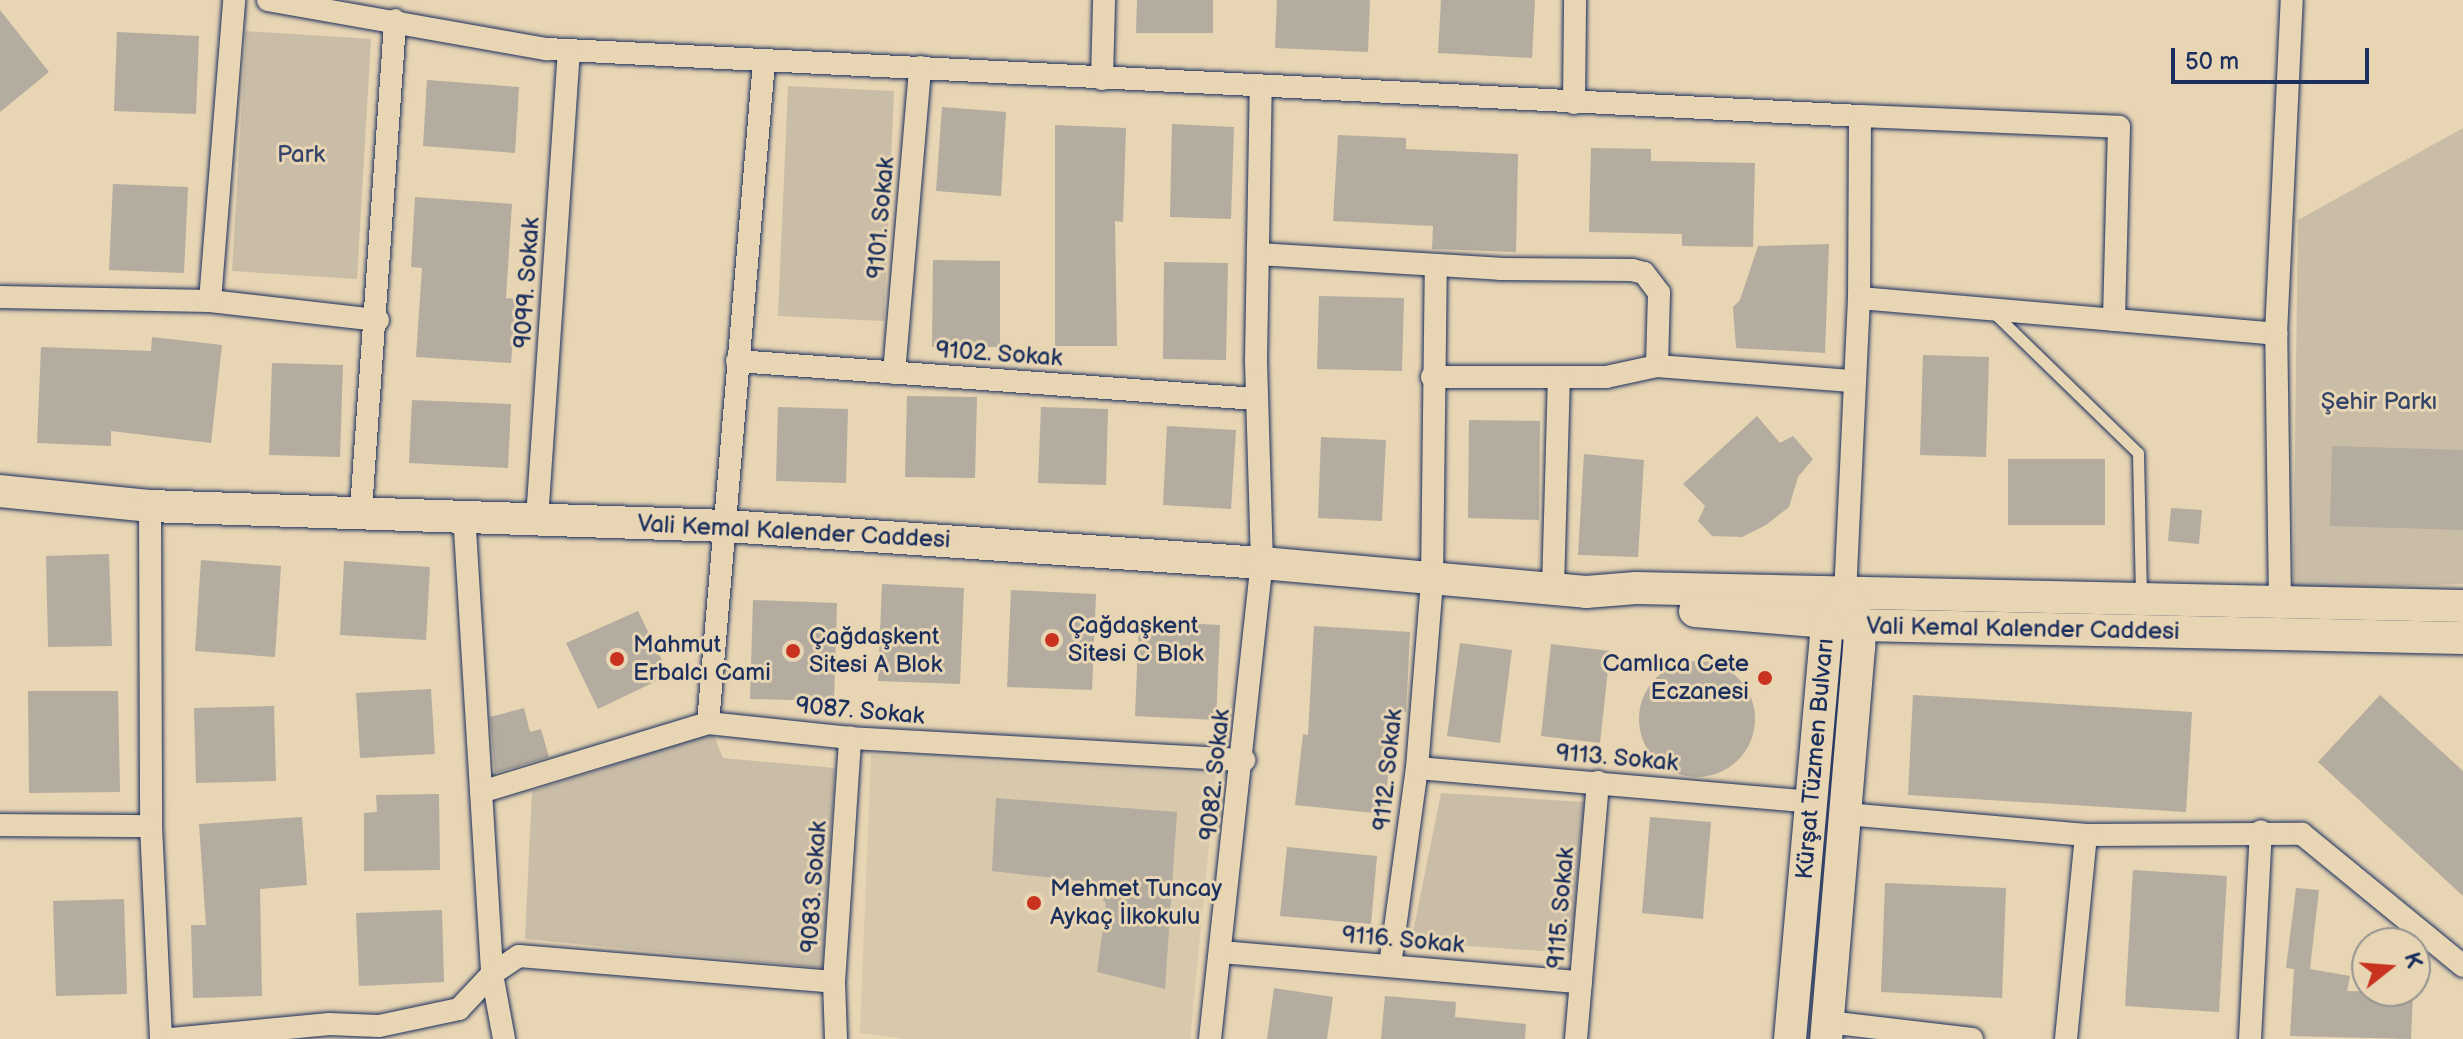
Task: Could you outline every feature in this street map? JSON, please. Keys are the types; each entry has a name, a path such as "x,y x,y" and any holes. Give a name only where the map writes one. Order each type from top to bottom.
{"street":[{"path":"210,301 234,0"},
{"path":"268,0 569,50 1574,103 2119,127 2114,320"},
{"path":"1102,79 1104,0"},
{"path":"1574,103 1575,0"},
{"path":"2280,604 2276,334 2292,0"},
{"path":"361,510 378,320 395,20"},
{"name":"9099. Sokak","path":"537,519 569,50"},
{"path":"708,723 764,61"},
{"name":"9101. Sokak","path":"894,373 920,67"},
{"name":"9082. Sokak","path":"1210,1039 1244,760 1262,563 1256,399 1261,87"},
{"path":"1836,609 1859,298 1860,116"},
{"path":"1258,254 1644,273 1659,293 1657,366"},
{"name":"9112. Sokak","path":"1390,965 1417,768 1432,580 1432,377 1436,265"},
{"path":"0,297 210,301 378,320"},
{"path":"1859,298 2276,334"},
{"name":"9102. Sokak","path":"737,361 1256,399"},
{"path":"1432,377 1606,377 1657,366 1854,381"},
{"path":"1553,589 1559,378"},
{"name":"Vali Kemal Kalender Caddesi","path":"0,491 150,506 464,513 727,526 1262,563 1586,592 1636,588 1836,609 2141,602 2463,606"},
{"path":"150,506 151,826 161,1039"},
{"path":"464,513 492,974 504,1039"},
{"name":"Kürşat Tüzmen Bulvarı","path":"1790,1039 1836,609 1860,625 1827,1031"},
{"name":"Vali Kemal Kalender Caddesi","path":"1860,625 2463,638"},
{"name":"9087. Sokak","path":"481,792 708,723 850,738 1244,760"},
{"name":"9083. Sokak","path":"836,1039 834,982 850,738"},
{"name":"9113. Sokak","path":"1417,768 1813,802"},
{"name":"9115. Sokak","path":"1576,1039 1598,782"},
{"path":"1846,814 2086,835 2261,831 2302,834 2463,966"},
{"path":"0,825 151,826"},
{"path":"2250,1039 2261,831"},
{"path":"2066,1039 2086,835"},
{"name":"9116. Sokak","path":"1220,952 1581,982"},
{"path":"171,1039 379,1026 459,1009 492,974 519,956 834,982"},
{"path":"1827,1031 1972,1039"}],"lane":[{"path":"1990,309 2138,453 2141,602"}],"shaded area":[{"name":"Mehmet Tuncay Aykaç İlkokulu","path":"871,755 1216,774 1190,1039 908,1039 860,1033"}],"green space":[{"name":"Park","path":"246,31 371,39 357,279 232,271"},
{"path":"788,86 894,91 884,321 778,316"},
{"name":"Şehir Parkı","path":"2463,128 2463,584 2293,589 2298,220"},
{"path":"713,733 723,758 835,768 823,968 525,939 532,791"},
{"path":"1441,793 1584,802 1571,953 1411,942"}],"building":[{"path":"1137,0 1213,0 1213,33 1136,33"},
{"path":"1277,0 1370,0 1368,52 1275,48"},
{"path":"1441,0 1535,0 1532,58 1438,53"},
{"path":"0,10 49,72 0,112"},
{"path":"117,32 199,36 196,114 114,111"},
{"path":"427,80 519,87 515,153 423,146"},
{"path":"942,107 1006,112 1001,196 936,191"},
{"path":"1172,124 1234,127 1231,219 1170,217"},
{"path":"1055,125 1126,128 1123,222 1115,221 1117,346 1055,346"},
{"path":"1338,135 1406,138 1406,149 1518,154 1516,252 1432,249 1433,226 1333,221"},
{"path":"1591,148 1651,149 1651,161 1755,163 1753,247 1682,246 1682,234 1589,232"},
{"path":"113,184 188,187 184,273 109,270"},
{"path":"415,197 512,204 506,298 516,299 511,363 416,357 422,268 411,267"},
{"path":"1829,244 1825,353 1736,348 1733,307 1740,300 1758,246"},
{"path":"933,260 1000,261 1000,347 932,347"},
{"path":"1164,262 1228,263 1226,360 1163,359"},
{"path":"1319,296 1404,298 1402,371 1317,369"},
{"path":"152,337 222,345 211,443 111,431 111,446 37,443 41,347 151,351"},
{"path":"1923,355 1989,357 1986,457 1920,455"},
{"path":"272,363 343,365 340,457 269,455"},
{"path":"907,396 977,397 975,478 905,477"},
{"path":"412,400 511,404 508,468 409,463"},
{"path":"778,407 848,409 846,483 776,481"},
{"path":"1041,407 1108,409 1106,485 1038,483"},
{"path":"1757,416 1780,443 1793,436 1813,459 1798,477 1789,507 1766,525 1742,537 1712,536 1698,521 1705,506 1683,484"},
{"path":"1469,420 1540,421 1539,520 1468,518"},
{"path":"1167,426 1236,430 1231,509 1163,505"},
{"path":"1321,437 1386,440 1382,521 1318,518"},
{"path":"2332,446 2463,450 2463,530 2330,526"},
{"path":"1584,454 1644,460 1638,557 1578,555"},
{"path":"2008,459 2105,459 2105,525 2008,525"},
{"path":"2171,508 2202,510 2199,544 2168,541"},
{"path":"109,554 112,646 48,647 46,556"},
{"path":"201,560 281,566 275,657 195,651"},
{"path":"344,561 430,567 426,640 340,635"},
{"path":"882,584 964,588 960,684 878,681"},
{"name":"Çağdaşkent Sitesi C Blok","path":"1011,590 1096,594 1092,690 1007,687"},
{"name":"Çağdaşkent Sitesi A Blok","path":"753,600 837,603 834,701 750,699"},
{"name":"Mahmut Erbalcı Cami","path":"638,611 669,675 598,709 566,643"},
{"path":"1139,621 1220,625 1216,720 1135,716"},
{"path":"1314,626 1410,632 1406,712 1395,711 1384,814 1295,805 1303,734 1308,735"},
{"path":"1460,643 1512,650 1500,743 1447,736"},
{"path":"1551,644 1610,651 1600,743 1541,736"},
{"path":"1697,661 1719,665 1738,678 1751,697 1755,719 1751,741 1738,760 1719,773 1697,777 1675,773 1656,760 1643,741 1639,719 1643,697 1656,678 1675,665"},
{"path":"431,689 435,754 360,758 356,693"},
{"path":"28,691 118,691 120,792 29,793"},
{"path":"1913,695 2192,712 2186,812 1908,795"},
{"path":"2380,695 2463,771 2463,896 2318,762"},
{"path":"274,706 276,781 196,783 194,708"},
{"path":"524,708 530,732 541,729 549,757 495,773 490,717"},
{"path":"439,794 440,870 364,871 364,813 377,812 376,795"},
{"path":"996,798 1177,812 1165,989 1097,972 1106,904 1091,882 992,871"},
{"path":"302,817 307,885 260,889 262,996 193,998 191,925 206,925 199,824"},
{"path":"1650,817 1711,822 1703,919 1642,913"},
{"path":"1287,847 1377,856 1371,924 1280,916"},
{"path":"2133,870 2227,876 2219,1012 2125,1006"},
{"path":"1885,883 2006,888 2002,998 1881,992"},
{"path":"2296,888 2319,890 2310,969 2350,976 2347,991 2351,991 2351,1007 2412,1007 2411,1039 2290,1036 2294,969 2286,968"},
{"path":"124,899 127,994 56,996 53,901"},
{"path":"442,910 444,982 359,986 356,913"},
{"path":"1274,988 1333,997 1327,1039 1267,1039"},
{"path":"1385,996 1456,1002 1455,1017 1526,1024 1525,1039 1381,1039"}],"place":[{"name":"Çağdaşkent Sitesi C Blok","path":"1052,640"},
{"name":"Çağdaşkent Sitesi A Blok","path":"793,651"},
{"name":"Mahmut Erbalcı Cami","path":"617,659"},
{"name":"Camlıca Cete Eczanesi","path":"1765,678"},
{"name":"Mehmet Tuncay Aykaç İlkokulu","path":"1034,903"}]}
